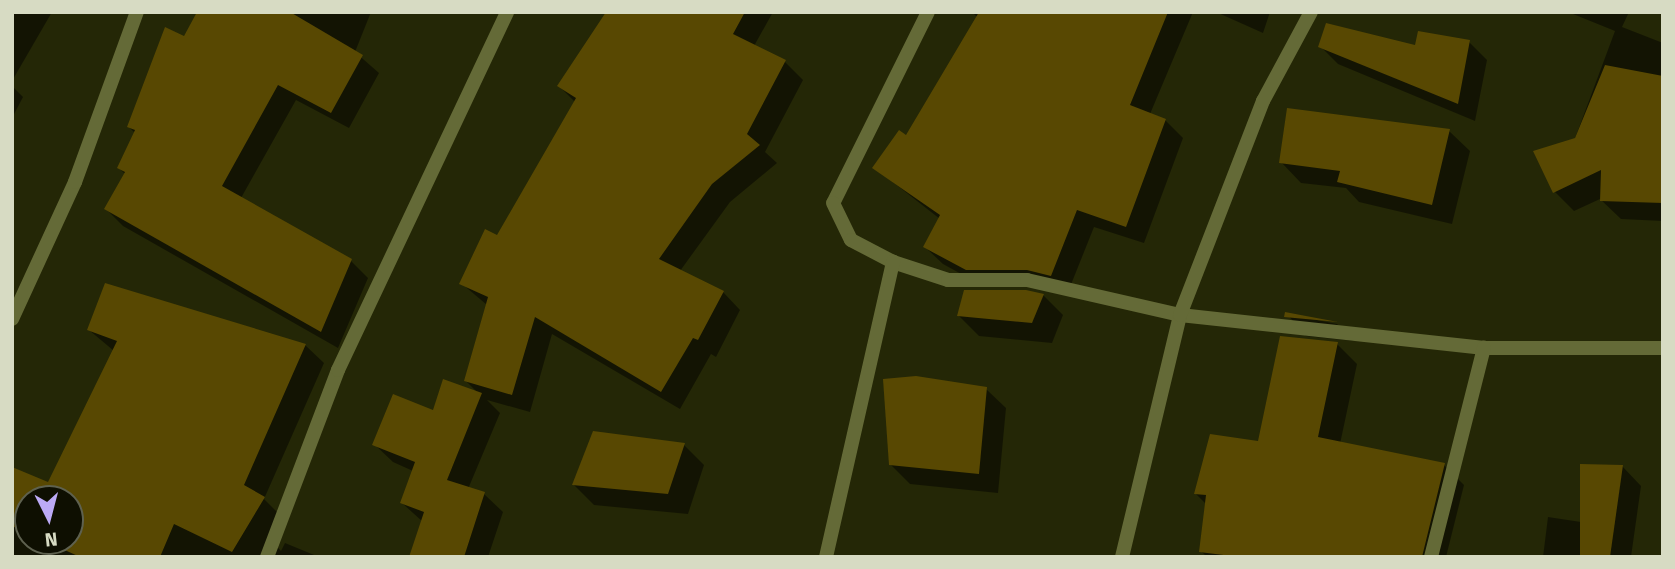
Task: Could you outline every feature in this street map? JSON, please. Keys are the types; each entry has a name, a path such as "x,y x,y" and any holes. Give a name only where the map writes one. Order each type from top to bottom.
{"street":[{"path":"12,319 75,183 137,12"},
{"path":"267,557 338,370 507,12"},
{"path":"928,12 833,203 851,240 893,262 948,280 1027,280 1180,315 1484,348 1663,348"},
{"path":"1122,557 1180,315 1263,102 1311,12"},
{"path":"826,557 893,262"},
{"path":"1431,557 1484,348"}],"building":[{"path":"197,12 290,12 363,55 331,113 278,85 222,186 352,259 321,332 104,209 125,172 117,168 135,130 127,127 165,27 184,36"},
{"path":"606,12 745,12 733,34 786,60 747,134 760,145 712,184 659,259 724,291 698,340 693,338 661,392 535,317 512,395 464,381 488,297 459,284 485,229 497,235 576,98 557,86"},
{"path":"979,12 1168,12 1130,105 1166,119 1126,227 1077,210 1051,276 1027,270 966,270 923,247 940,215 872,168 899,130 906,135"},
{"path":"1326,23 1415,45 1418,31 1470,40 1458,104 1318,47"},
{"path":"1605,65 1663,76 1663,203 1600,201 1601,170 1553,193 1533,151 1575,138"},
{"path":"1287,108 1450,129 1432,205 1337,182 1340,171 1279,163"},
{"path":"105,283 306,344 244,485 265,497 232,552 174,524 160,557 80,557 76,555 84,555 84,485 14,485 14,527 12,526 12,467 48,482 117,341 87,330"},
{"path":"964,290 1026,290 1044,294 1032,323 957,316"},
{"path":"1285,312 1306,316 1338,322 1284,317"},
{"path":"1280,336 1338,342 1318,437 1445,463 1422,557 1240,557 1199,552 1206,495 1194,494 1210,434 1258,441"},
{"path":"916,376 987,387 979,474 889,465 883,379"},
{"path":"443,379 482,393 447,480 485,492 464,557 409,557 424,512 400,503 415,462 372,445 393,394 433,410"},
{"path":"593,431 685,443 668,494 572,485"},
{"path":"1580,464 1623,465 1610,557 1580,557"}]}
